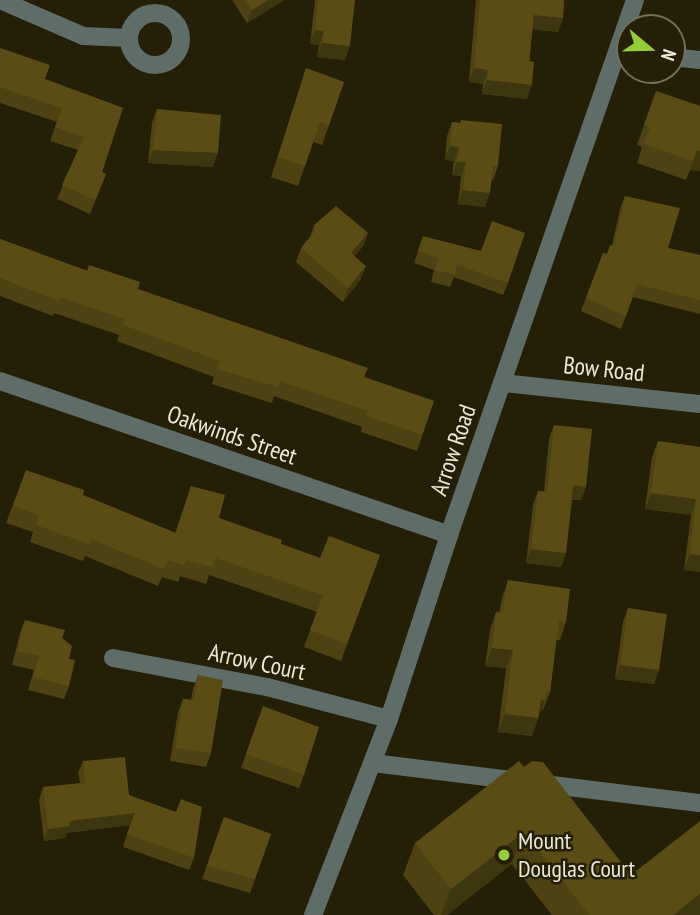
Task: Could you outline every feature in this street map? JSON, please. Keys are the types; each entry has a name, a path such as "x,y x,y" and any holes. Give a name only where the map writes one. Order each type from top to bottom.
{"street":[{"path":"0,0 82,36 129,38"},
{"name":"Arrow Road","path":"313,915 389,719 449,535 616,71"},
{"name":"Oakwinds Street","path":"0,381 449,535"},
{"name":"Bow Road","path":"503,383 700,404"},
{"name":"Arrow Court","path":"113,658 267,687 389,719"},
{"path":"373,763 700,803"}],"building":[{"path":"245,0 268,0 252,10"},
{"path":"318,0 355,0 350,46 322,43 324,31 315,30"},
{"path":"480,0 564,0 563,18 534,15 529,61 534,62 532,85 487,80 488,70 474,68"},
{"path":"0,48 50,65 45,79 123,108 102,172 106,174 95,200 62,185 84,137 55,127 62,108 0,87"},
{"path":"306,68 344,82 329,125 320,122 305,166 278,157"},
{"path":"656,91 700,106 700,151 697,150 693,161 644,144 650,127 644,125"},
{"path":"157,109 221,115 218,153 153,150"},
{"path":"461,120 502,124 498,166 493,166 490,193 463,190 466,162 457,162 459,147 450,146 452,122 461,123"},
{"path":"625,196 680,208 668,248 700,255 700,300 637,284 626,316 586,298 603,253 607,254 610,245 614,246"},
{"path":"336,206 368,233 351,253 366,266 348,288 301,248 315,231 314,225"},
{"path":"492,221 525,233 508,283 457,265 455,275 435,270 439,258 418,251 423,236 481,251"},
{"path":"0,239 87,271 89,265 140,282 138,289 368,368 364,377 434,401 422,435 366,416 368,411 280,381 278,387 217,369 220,361 123,325 124,319 60,297 59,301 0,278"},
{"path":"554,425 592,429 586,487 573,485 566,553 531,549 538,491 547,492"},
{"path":"658,441 700,447 700,555 690,554 696,499 651,493"},
{"path":"26,470 84,490 83,495 176,533 191,486 225,495 219,518 282,540 281,544 320,558 329,536 380,555 347,644 310,630 323,595 215,558 212,567 186,560 184,565 168,560 164,569 91,539 89,544 36,525 39,515 13,506"},
{"path":"508,580 570,589 566,622 559,621 550,692 546,691 545,700 541,699 538,718 505,714 513,650 492,648 496,612 502,613"},
{"path":"628,608 667,614 659,670 620,665"},
{"path":"25,620 65,630 62,638 72,646 69,659 75,660 69,686 33,677 39,656 17,651"},
{"path":"198,675 223,680 211,753 175,748 183,699 194,700"},
{"path":"263,706 319,727 304,775 246,754"},
{"path":"125,757 129,795 176,812 181,799 202,807 194,858 127,834 135,813 69,821 70,826 48,829 43,787 85,783 83,761"},
{"path":"519,761 524,767 532,761 543,762 631,875 700,821 700,894 673,915 589,915 524,832 451,889 415,843"},
{"path":"224,817 271,834 255,879 207,866"}],"place":[{"name":"Mount Douglas Court","path":"504,855"}]}
